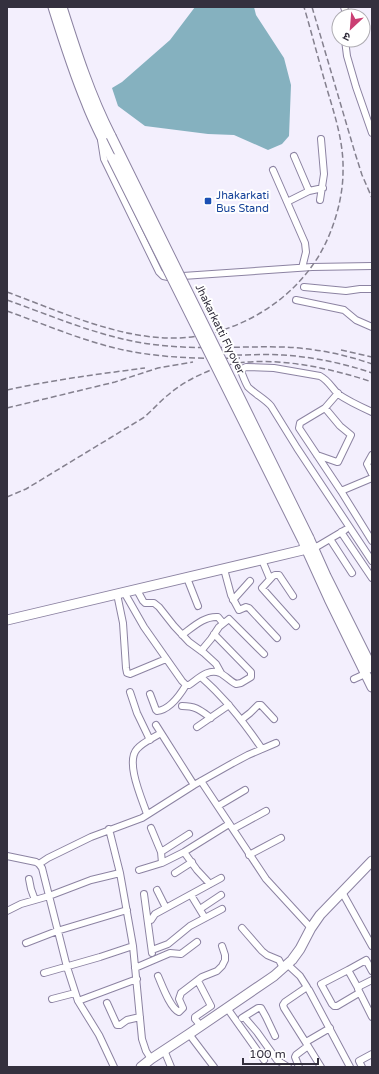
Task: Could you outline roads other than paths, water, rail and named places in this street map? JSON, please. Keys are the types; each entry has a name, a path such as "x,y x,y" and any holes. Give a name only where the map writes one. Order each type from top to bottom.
{"main road":[{"name":"Jhakarkatti Flyover","path":"52,7 78,83 100,135 308,544"},
{"name":"Jhakarkatti Flyover","path":"62,7 87,82 104,122 308,544"},
{"path":"7,620 262,560 308,544 326,576 369,671 372,687"},
{"path":"141,1067 274,976 292,960 300,949 310,928 320,915 372,862"}],"street":[{"path":"346,48 356,87 372,133"},
{"path":"100,135 104,159 159,272 163,276 168,277 312,267 372,267"},
{"path":"320,200 324,174 321,139"},
{"path":"294,156 310,191"},
{"path":"273,170 305,243 306,252 302,268"},
{"path":"287,202 310,191 322,188"},
{"path":"304,287 346,291 372,289"},
{"path":"296,300 344,310 356,320 372,327"},
{"path":"372,412 338,393 327,380 320,376 274,368 243,368 241,371 247,384 252,390 271,406 372,561"},
{"path":"338,393 325,408 300,423 299,428 372,540"},
{"path":"317,455 338,462 351,435 340,426 325,408"},
{"path":"287,431 296,432 300,430"},
{"path":"372,455 367,464 372,474"},
{"path":"341,491 372,478"},
{"path":"308,544 330,539 350,527"},
{"path":"341,532 372,578"},
{"path":"330,539 352,573"},
{"path":"262,560 270,579"},
{"path":"224,569 233,600 239,610 246,607 249,608 277,638"},
{"path":"293,596 279,575 275,575 262,588 296,626"},
{"path":"187,578 198,606"},
{"path":"233,600 250,581"},
{"path":"136,590 143,601 154,603 159,607 182,635 216,664 221,673 236,684 241,683 251,677 252,674 214,634"},
{"path":"121,593 127,673 130,674 166,659"},
{"path":"121,593 166,659 186,685"},
{"path":"182,635 200,622 214,616 218,616 224,623"},
{"path":"201,651 219,627 229,619 264,654"},
{"path":"354,679 369,671"},
{"path":"150,694 156,710 161,711 171,704 186,685 189,685 208,672 221,673"},
{"path":"201,677 215,689 229,705 262,749"},
{"path":"130,692 137,713 150,740"},
{"path":"197,727 229,705"},
{"path":"241,720 258,705 261,705 274,718"},
{"path":"182,706 198,708 211,718"},
{"path":"156,725 194,785"},
{"path":"147,814 134,775 134,753 142,745 161,733"},
{"path":"39,864 91,837 136,820 248,755 276,743"},
{"path":"201,781 249,855 272,887 310,928"},
{"path":"218,806 245,790"},
{"path":"139,870 162,863 231,827 266,811"},
{"path":"151,828 161,852 162,863"},
{"path":"109,829 120,873 133,946 142,1039 146,1051 151,1059"},
{"path":"161,852 189,834"},
{"path":"249,855 281,838"},
{"path":"184,852 197,870 210,884"},
{"path":"7,856 36,862 42,868 57,931 78,1001 99,1035 114,1067"},
{"path":"175,873 192,862"},
{"path":"7,911 20,904 48,896 91,880 120,873"},
{"path":"148,921 152,920 155,914 221,878"},
{"path":"29,879 30,889 35,900"},
{"path":"157,890 166,908"},
{"path":"342,892 372,946"},
{"path":"144,894 153,960"},
{"path":"191,895 205,918"},
{"path":"200,908 221,895"},
{"path":"152,950 168,944 190,926 222,909"},
{"path":"26,943 57,931 127,910"},
{"path":"242,928 266,955 279,960 300,976 351,1067 372,1054"},
{"path":"135,968 170,953 174,952 180,955 197,942"},
{"path":"44,974 133,946"},
{"path":"158,976 169,1001 179,1012 183,1008 179,999 181,993 198,980 218,970 222,966 225,960 225,952 222,946"},
{"path":"321,1067 283,1005 285,1002 308,989 321,984 366,960 372,971"},
{"path":"348,970 372,1017"},
{"path":"78,1001 136,979"},
{"path":"198,980 210,1006 195,1017 201,1026"},
{"path":"321,984 332,1004 336,1006 372,980"},
{"path":"52,999 75,992"},
{"path":"107,1003 117,1025 120,1025 127,1020 140,1017"},
{"path":"226,1008 264,1060"},
{"path":"236,1022 258,1008 261,1008 275,1036"},
{"path":"244,1017 277,1060 288,1067"},
{"path":"300,1067 295,1057 296,1055 307,1044 330,1028"},
{"path":"189,1034 214,1067"},
{"path":"164,1050 171,1067"},
{"path":"359,1061 362,1067"}],"water":[{"path":"195,7 254,7 256,15 284,58 291,85 289,136 282,144 268,150 234,135 208,134 145,126 118,106 112,88 122,82 170,40"}],"railway":[{"path":"7,292 106,328 126,333 167,338 208,334 229,328 248,320 284,297 312,266 330,234 341,196 343,172 342,151 338,130 304,7"},
{"path":"312,7 355,153 362,175 372,198"},
{"path":"7,300 81,327 139,342 189,347 267,347 317,350 339,354 372,364"},
{"path":"7,311 85,339 127,351 176,357 242,358"},
{"path":"341,350 372,357"},
{"path":"236,355 305,357 339,363 372,373"},
{"path":"7,408 115,382 158,368 193,362"},
{"path":"7,497 26,489 143,418 176,388 185,382 223,366 243,362 288,363 311,366 372,382"},
{"path":"7,390 58,380 145,368"}],"place":[{"name":"Jhakarkati Bus Stand","path":"208,201"}]}
